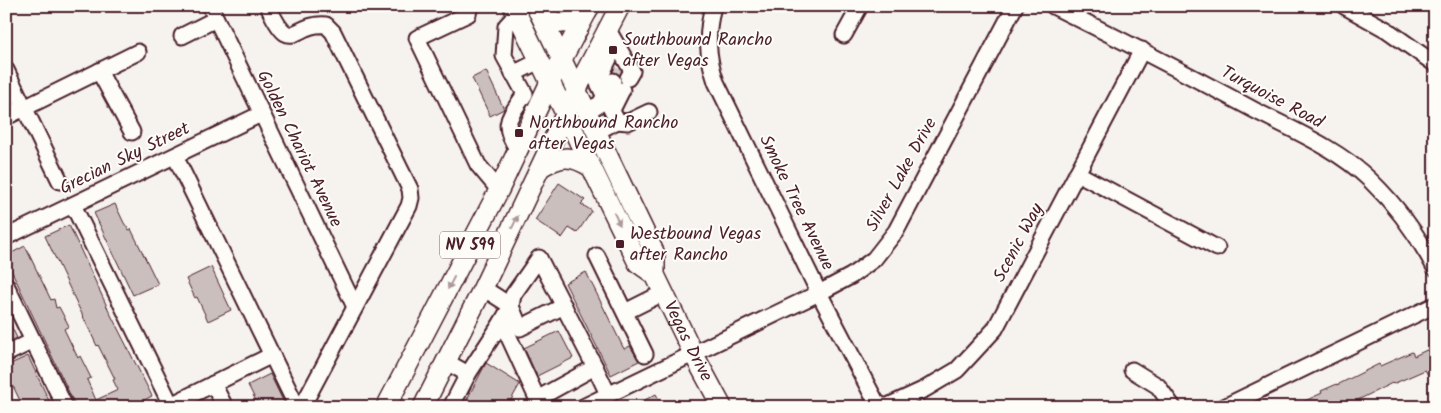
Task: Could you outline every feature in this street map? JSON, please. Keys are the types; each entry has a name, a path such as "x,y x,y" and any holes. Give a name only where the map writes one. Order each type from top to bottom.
{"main road":[{"name":"NV 599","path":"423,407 542,167 565,114 577,91 593,73 612,37 620,6"},
{"path":"537,8 549,19 564,24 588,9"},
{"name":"Vegas Drive","path":"537,8 655,254 655,276 722,407"},
{"name":"NV 599","path":"386,407 518,150 532,99 550,82 588,9"},
{"name":"Vegas Drive","path":"515,10 638,262 655,276"},
{"path":"542,167 552,161 566,157 574,158 591,167"}],"street":[{"path":"268,6 277,25 285,33 295,34 316,24 326,25 333,32 410,189 411,198 409,206 302,407"},
{"path":"470,6 468,14 417,38 478,165 499,190"},
{"name":"Smoke Tree Avenue","path":"712,6 708,35 708,53 716,82 818,293 876,402 882,406"},
{"path":"844,35 860,6"},
{"name":"Silver Lake Drive","path":"587,406 608,394 818,293 851,276 874,259 896,231 1015,6"},
{"name":"Turquoise Road","path":"1053,6 1142,50 1338,154 1370,179 1404,218 1435,268"},
{"path":"1344,6 1387,30 1435,64"},
{"path":"515,10 506,26 504,56 512,74 532,99"},
{"path":"182,36 213,13"},
{"name":"Golden Chariot Avenue","path":"213,13 355,307"},
{"path":"596,132 611,109 621,75 612,37"},
{"name":"Scenic Way","path":"882,406 888,406 925,389 957,370 995,329 1142,50"},
{"path":"6,117 138,52"},
{"path":"512,74 539,61"},
{"path":"6,70 60,181"},
{"path":"99,72 132,132"},
{"path":"593,73 611,109"},
{"path":"586,111 600,104 611,109 628,122 649,112"},
{"name":"Grecian Sky Street","path":"6,237 261,114"},
{"path":"175,156 298,407"},
{"path":"1077,173 1217,248"},
{"path":"73,205 169,406 272,354"},
{"path":"597,256 645,354"},
{"path":"451,407 468,374 511,306 513,295 539,258 608,394"},
{"path":"6,285 65,407"},
{"path":"483,288 511,306 520,328 564,306"},
{"path":"625,312 663,293"},
{"path":"1224,407 1435,305"},
{"path":"502,322 539,403 595,366"},
{"path":"6,354 33,341"},
{"path":"445,361 468,374"},
{"path":"1132,370 1158,386 1173,407"},
{"path":"214,384 225,407"}],"building":[{"path":"486,71 504,109 490,116 472,78"},
{"path":"559,183 585,200 581,204 592,211 577,233 569,228 562,238 535,220"},
{"path":"115,204 124,223 129,230 131,229 158,284 133,295 94,213"},
{"path":"69,225 111,315 152,396 131,407 76,407 6,259 6,256 25,246 51,300 54,299 56,308 59,307 69,326 64,329 78,358 80,356 91,378 87,380 96,400 118,390 113,380 115,379 97,346 45,236"},
{"path":"211,267 231,310 208,321 186,279"},
{"path":"586,272 624,349 630,346 639,361 611,375 565,283"},
{"path":"6,315 17,338 6,343"},
{"path":"559,331 573,358 537,376 524,348"},
{"path":"1435,346 1435,372 1428,375 1425,370 1392,383 1358,400 1359,402 1349,407 1292,407 1379,364 1380,366 1412,352 1414,356"},
{"path":"28,356 52,407 23,407 6,376 6,366"},
{"path":"486,363 520,384 507,407 463,407"},
{"path":"270,374 286,407 259,407 248,385"},
{"path":"656,394 663,407 632,407"}],"tunnel":[{"path":"613,81 619,69"}],"place":[{"name":"Southbound Rancho after Vegas","path":"613,50"},
{"name":"Northbound Rancho after Vegas","path":"519,133"},
{"name":"Westbound Vegas after Rancho","path":"620,244"}]}
